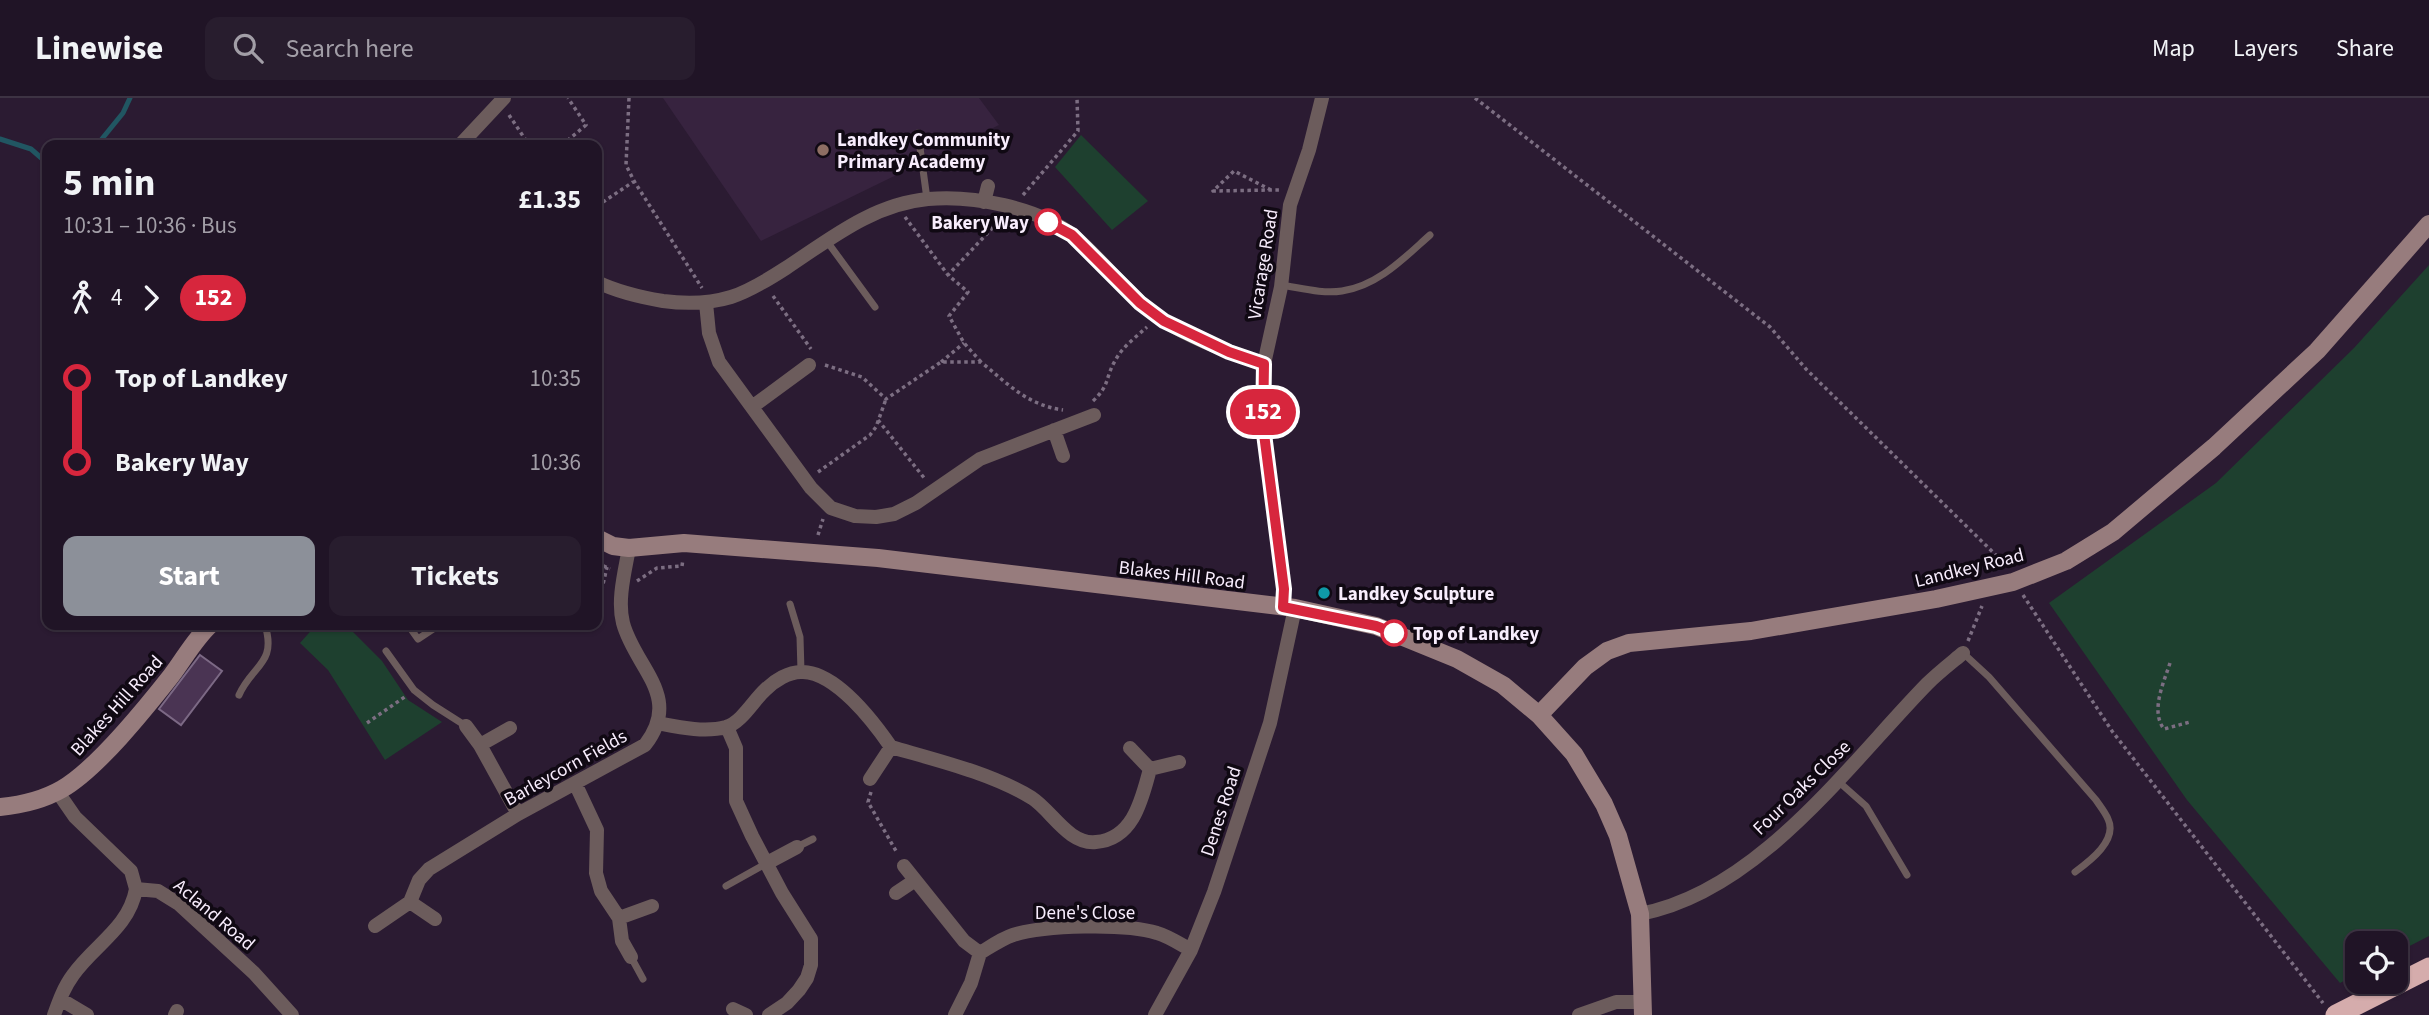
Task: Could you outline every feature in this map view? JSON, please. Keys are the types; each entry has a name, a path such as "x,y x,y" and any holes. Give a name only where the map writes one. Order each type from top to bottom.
{"highway":[{"path":"2331,1010 2429,968"}],"street":[{"name":"Vicarage Road","path":"1289,608 1284,589 1263,426 1264,364 1281,285 1290,205 1309,150 1322,98"},
{"path":"465,140 502,100"},
{"path":"984,202 988,186"},
{"path":"602,284 645,298 674,302 709,302 732,297 765,281 827,240 878,211 927,200 984,202 1026,211 1072,235 1140,303 1158,317 1195,337 1264,364"},
{"name":"Landkey Road","path":"1539,715 1585,667 1607,651 1629,643 1795,624 2013,582 2066,561 2113,532 2204,456 2317,351 2429,224"},
{"path":"709,302 709,333 719,362 822,501 831,508 855,516 876,517 894,513 916,503 980,459 1054,430 1089,410"},
{"path":"751,407 814,359"},
{"path":"1054,430 1063,456"},
{"name":"Blakes Hill Road","path":"602,540 613,546 629,548 684,543 878,558 1289,608 1376,626 1457,659 1503,685 1539,715 1574,754 1604,804 1622,847 1640,914 1643,1009"},
{"path":"629,548 620,610 623,625 659,694 657,723 692,729 727,727 773,683 802,671 815,674 857,703 891,747 956,766 1032,799 1076,839 1097,842 1127,827 1138,810 1150,769"},
{"name":"Denes Road","path":"1155,1015 1191,950 1214,892 1269,723 1289,608"},
{"name":"Blakes Hill Road","path":"0,807 17,805 74,782 99,759 171,676 201,630"},
{"name":"Four Oaks Close","path":"1640,914 1691,899 1733,875 1839,782 1929,682 1963,653"},
{"name":"Barleycorn Fields","path":"374,926 410,902 419,880 429,869 518,814 645,745 653,735 657,723"},
{"path":"466,726 480,745 518,814"},
{"path":"727,727 736,748 736,801 782,893 811,939 811,965 807,978 786,1003 769,1015"},
{"path":"480,745 510,728"},
{"path":"870,779 891,747"},
{"path":"1130,748 1150,769"},
{"path":"1150,769 1179,762"},
{"path":"575,783 597,830 596,873 601,891 619,918 622,941 631,957"},
{"path":"54,1015 73,975 127,916 136,889 131,871 75,817 57,791"},
{"path":"767,863 797,847"},
{"path":"904,866 964,941 980,953 971,983 956,1015"},
{"path":"896,893 914,881"},
{"name":"Acland Road","path":"136,889 158,891 179,904 254,973 292,1015"},
{"path":"410,902 435,919"},
{"path":"619,918 652,906"},
{"name":"Dene's Close","path":"980,953 1010,936 1035,929 1064,928 1117,928 1157,933 1191,950"},
{"path":"60,999 88,1015"},
{"path":"1579,1015 1616,1002 1643,1009"}],"lane":[{"path":"919,133 927,200"},
{"path":"1281,285 1322,292 1356,288 1376,279 1430,234"},
{"path":"827,240 875,307"},
{"path":"790,604 800,637 802,671"},
{"path":"239,695 268,655 270,646 266,630"},
{"path":"412,630 418,639 432,630"},
{"path":"386,650 414,690 466,726"},
{"path":"1963,653 1989,677 2096,800 2110,821 2109,836 2094,858 2076,872"},
{"path":"1839,782 1866,806 1907,875"},
{"path":"797,847 813,839"},
{"path":"726,886 767,863"},
{"path":"631,957 643,979"}],"path":[{"path":"568,98 586,125 568,140"},
{"path":"629,98 626,165 709,302"},
{"path":"948,275 1012,208 1078,131 1077,98"},
{"path":"1475,98 1770,327 1806,369 2009,568 2013,582 2112,731 2331,1010"},
{"path":"502,100 526,140"},
{"path":"1270,190 1234,171 1213,191 1295,190"},
{"path":"602,203 634,181"},
{"path":"897,206 948,275 968,292 949,316 964,343 981,362 1035,403 1069,410"},
{"path":"765,281 814,359 828,367 862,377 886,400"},
{"path":"1089,410 1104,391 1114,361 1127,345 1158,317"},
{"path":"806,480 870,435 886,400 964,343"},
{"path":"941,362 981,362"},
{"path":"878,420 934,491"},
{"path":"812,554 822,520 831,508"},
{"path":"602,565 624,582 637,582 657,568 682,566 684,543"},
{"path":"602,589 607,567"},
{"path":"1963,653 1989,587"},
{"path":"2171,663 2159,699 2159,722 2164,729 2190,722"},
{"path":"368,723 414,690"},
{"path":"870,779 873,785 868,802 896,851 909,854 904,866"}],"shaded area":[{"name":"Landkey Community Primary Academy","path":"663,98 979,98 999,125 761,241"}],"green space":[{"path":"1081,135 1148,201 1112,230 1055,167"},
{"path":"2429,265 2429,936 2408,947 2408,931 2345,931 2345,980 2340,983 2187,800 2049,603 2216,483 2354,348"},
{"path":"312,630 351,630 382,661 408,700 442,722 385,760 328,670 300,643"}],"building":[{"path":"200,655 222,671 181,725 159,709"}],"waterway":[{"path":"101,140 123,113 130,98"},
{"path":"0,139 31,149 42,159"}],"bus line":[{"name":"152","path":"1048,222 1072,235 1140,303 1164,321 1229,352 1264,364 1263,426 1284,589 1283,607 1376,626 1394,633"}],"place":[{"name":"Landkey Community Primary Academy","path":"823,150"},
{"name":"Bakery Way","path":"1048,222"},
{"name":"Landkey Sculpture","path":"1324,593"},
{"name":"Top of Landkey","path":"1394,633"}]}
